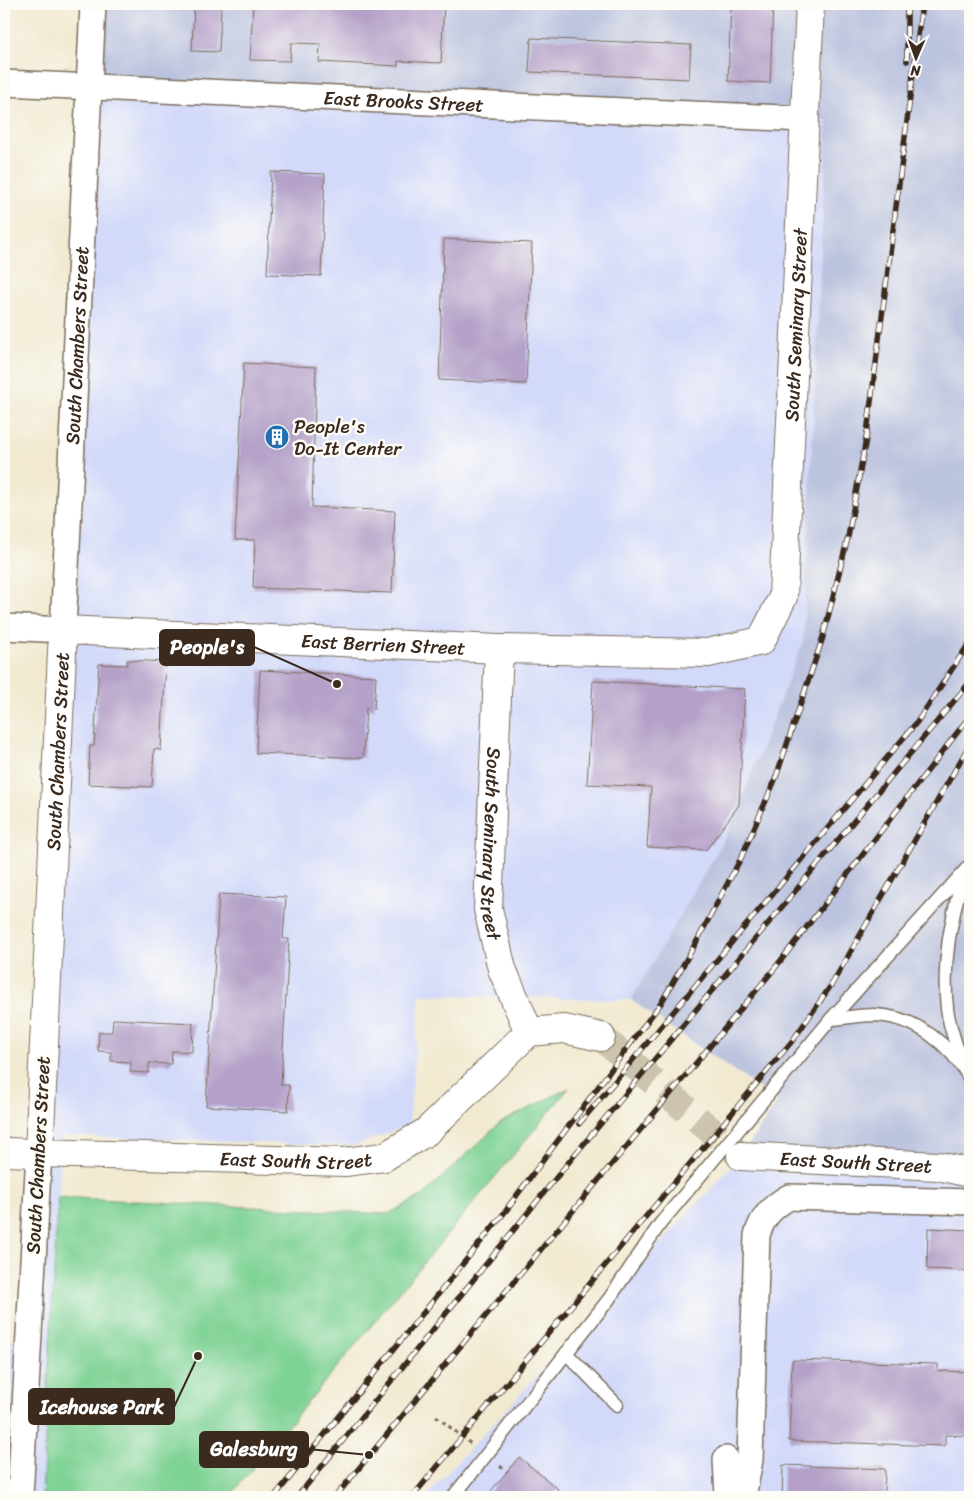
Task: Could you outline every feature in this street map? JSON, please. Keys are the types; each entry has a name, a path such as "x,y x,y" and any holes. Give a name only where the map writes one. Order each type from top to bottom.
{"street":[{"name":"South Chambers Street","path":"20,1497 39,1153 93,4"},
{"name":"South Seminary Street","path":"761,641 783,597 810,4"},
{"name":"East Brooks Street","path":"4,83 804,119"},
{"name":"East Berrien Street","path":"4,627 499,649 708,653 761,641"},
{"name":"South Seminary Street","path":"499,649 488,909 502,968 529,1032"},
{"path":"529,1032 564,1029 601,1037"},
{"name":"East South Street","path":"4,1152 345,1162 384,1157 426,1132 529,1032"},
{"name":"East South Street","path":"741,1156 938,1166 970,1173"},
{"path":"743,1497 750,1460 757,1235 761,1220 773,1206 789,1197 970,1202"},
{"path":"726,1459 728,1497"}],"lane":[{"path":"454,1497 609,1298 660,1224 831,1019 967,868"},
{"path":"967,868 949,933 945,968 947,1010 962,1064 970,1079"},
{"path":"831,1019 874,1015 904,1021 935,1036 962,1064"},
{"path":"566,1353 617,1405"}],"shaded area":[{"path":"93,4 970,4 970,1168 741,1156 778,1101 631,1000 729,831 803,641 827,120 89,87"},
{"path":"89,87 827,120 803,641 729,831 631,1000 420,995 409,1125 354,1146 62,1136 42,1497 4,1497 4,1340 28,1341"},
{"path":"741,1156 970,1173 970,1497 425,1497"}],"green space":[{"path":"569,1088 229,1497 42,1497 58,1197 388,1214 422,1196 500,1123"}],"building":[{"path":"194,4 215,4 215,7 221,7 219,52 192,51"},
{"path":"253,4 444,4 441,63 398,61 398,66 319,62 320,44 291,43 290,61 250,60"},
{"path":"731,4 773,4 770,83 728,81"},
{"path":"531,38 691,45 689,79 529,72"},
{"path":"271,172 325,174 321,276 267,274"},
{"path":"444,239 532,243 526,384 439,380"},
{"name":"People's Do-It Center","path":"244,363 316,367 312,507 395,511 392,593 253,588 255,540 235,540"},
{"path":"127,660 166,662 161,750 154,749 152,787 88,784 90,746 94,746 99,664 127,665"},
{"path":"260,670 376,676 374,709 366,708 363,758 256,753"},
{"path":"593,681 745,689 739,805 706,850 647,847 651,787 587,784"},
{"path":"219,894 286,897 283,939 289,939 281,1085 289,1085 288,1111 206,1106"},
{"path":"113,1019 193,1023 192,1052 172,1051 171,1064 149,1063 149,1073 130,1072 131,1062 111,1061 111,1052 98,1051 99,1032 112,1032"},
{"path":"928,1228 970,1230 970,1271 927,1269"},
{"path":"792,1360 938,1364 938,1371 970,1372 970,1436 945,1435 945,1446 789,1441"},
{"path":"519,1457 558,1489 551,1497 486,1497"},
{"path":"783,1465 885,1469 884,1497 782,1497"}],"tunnel":[{"path":"601,1037 741,1156"}],"railway":[{"path":"907,4 907,61"},
{"path":"508,1207 661,1003 697,941 741,858 775,780 823,637 848,537 867,433 922,4"},
{"path":"579,1124 917,722 970,642"},
{"path":"297,1497 577,1152 970,682"},
{"path":"335,1497 775,968 970,716"},
{"path":"412,1497 793,1040 832,984 970,744"},
{"path":"274,1497 513,1202"}],"place":[{"name":"People's Do-It Center","path":"277,437"},
{"name":"People's","path":"337,684"},
{"name":"Icehouse Park","path":"198,1356"},
{"name":"Galesburg","path":"369,1455"}]}
